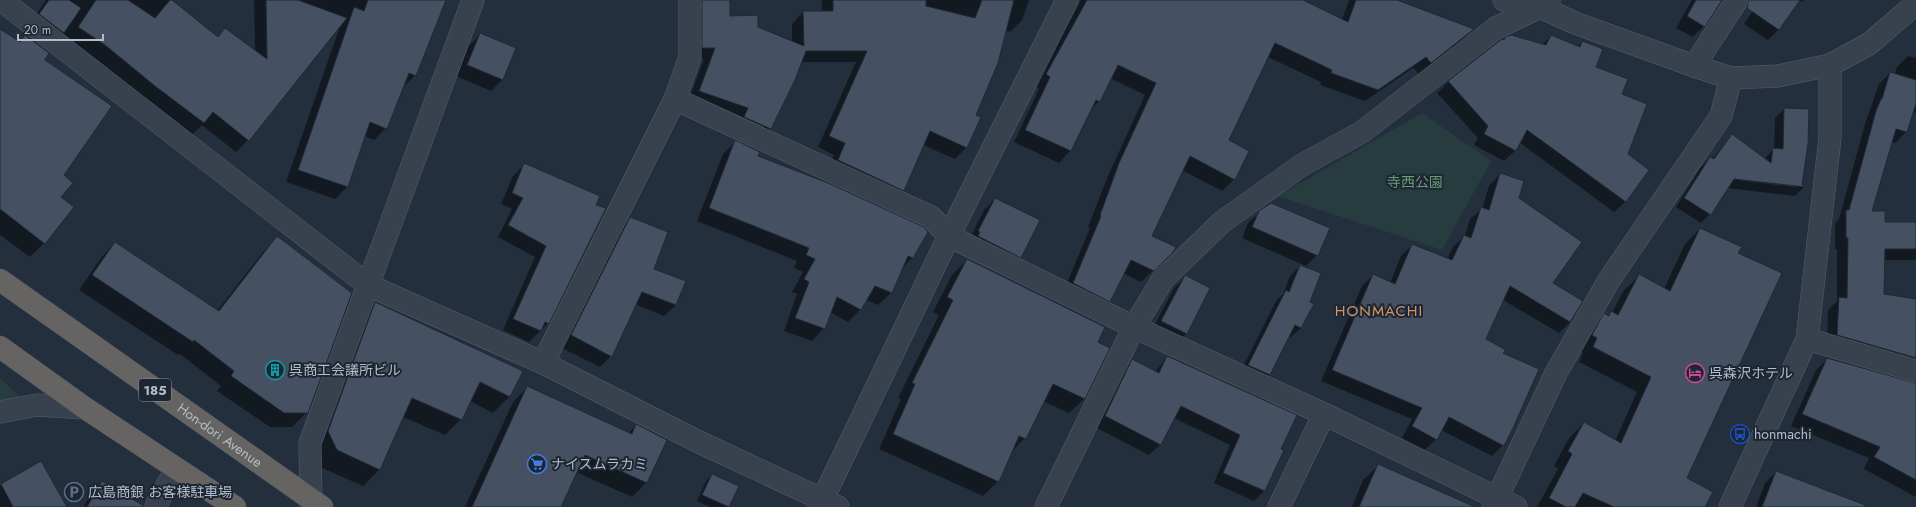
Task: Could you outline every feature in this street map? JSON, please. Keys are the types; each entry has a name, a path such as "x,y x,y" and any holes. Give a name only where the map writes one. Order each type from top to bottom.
{"highway":[{"name":"Hon-dori Avenue","path":"0,280 314,504"},
{"path":"0,347 85,408 235,507"}],"street":[{"path":"1,0 368,285 543,363 827,505 949,236 1067,0"},
{"path":"314,504 310,443 473,0"},
{"path":"543,363 675,99 690,57 690,0"},
{"path":"1504,0 1545,4 1575,22 1694,66 1731,78 1778,76 1830,65 1869,44 1911,8 1916,1"},
{"path":"1694,66 1737,0"},
{"path":"1046,507 1134,327 1163,280 1222,222 1302,165 1362,132 1496,28 1545,4"},
{"path":"1730,507 1807,339 1830,138 1830,65"},
{"path":"675,99 931,217 949,236 1134,327 1324,414 1502,504 1556,373 1609,280 1721,116 1731,78"},
{"path":"1807,339 1916,371"},
{"path":"0,412 37,405 85,408"},
{"path":"1279,507 1324,414"},
{"path":"156,507 159,499 177,469"}],"green space":[{"name":"寺西公園","path":"1422,113 1491,161 1442,250 1278,196"},
{"path":"0,378 20,397 0,402"}],"building":[{"path":"49,0 69,0 81,8 64,33 39,14"},
{"path":"96,0 128,0 155,18 170,0 172,0 218,37 225,28 267,59 266,0 298,0 347,18 249,141 213,112 204,123 155,86 105,45 78,27"},
{"path":"368,0 446,0 416,76 409,73 387,129 370,122 348,187 298,170 354,7 364,11"},
{"path":"702,0 730,0 730,16 758,15 758,27 804,46 803,11 833,11 833,0 926,0 926,6 975,18 982,0 1014,0 998,63 976,115 981,117 967,148 930,131 904,191 838,160 845,143 829,136 867,51 806,51 795,80 771,129 744,117 748,108 699,91 715,48 702,48"},
{"path":"1087,0 1303,0 1348,22 1356,0 1397,0 1474,29 1431,63 1426,57 1378,90 1331,73 1332,70 1275,43 1229,140 1249,151 1235,180 1190,156 1152,236 1176,247 1154,271 1131,260 1110,302 1073,283 1101,216 1100,215 1119,163 1156,83 1118,65 1100,102 1096,100 1071,151 1025,130 1050,77 1046,74"},
{"path":"1696,0 1722,0 1705,27 1687,16"},
{"path":"1749,0 1800,0 1779,30 1747,8"},
{"path":"0,29 20,42 25,35 49,53 45,60 112,106 64,175 73,183 61,197 74,207 45,244 0,209"},
{"path":"480,33 516,48 503,80 467,65"},
{"path":"1511,35 1546,45 1551,35 1580,47 1582,41 1603,49 1596,67 1628,79 1622,94 1647,104 1628,154 1649,170 1626,202 1527,130 1516,151 1484,134 1488,126 1448,81 1502,39 1504,40 1505,37"},
{"path":"1890,72 1916,80 1916,104 1907,132 1896,129 1872,211 1885,211 1885,222 1916,222 1916,249 1885,249 1884,294 1916,299 1916,358 1837,335 1839,297 1847,298 1848,238 1846,238 1846,210 1849,210 1876,111 1882,99"},
{"path":"1784,108 1809,109 1808,144 1802,185 1805,187 1734,179 1711,215 1684,198 1710,157 1714,159 1732,134 1771,163 1773,148 1783,149"},
{"path":"735,140 760,152 758,156 828,183 924,227 928,232 913,258 908,256 892,293 875,286 861,310 837,297 825,329 795,318 809,282 804,279 815,259 806,255 809,248 709,208"},
{"path":"524,163 600,196 596,205 606,208 549,324 545,322 541,331 513,319 546,246 508,225 523,198 512,193"},
{"path":"1500,173 1524,181 1519,198 1582,242 1553,283 1583,301 1570,322 1510,286 1486,339 1506,350 1503,353 1539,369 1514,426 1504,446 1449,417 1437,440 1412,426 1422,408 1332,370 1373,274 1395,284 1412,244 1452,260 1464,235 1471,238 1481,207 1489,210"},
{"path":"995,198 1040,220 1021,258 978,236 980,232 978,231"},
{"path":"1271,203 1330,228 1318,256 1252,227 1259,211"},
{"path":"630,217 668,232 654,269 686,281 676,305 642,292 612,357 571,335"},
{"path":"1700,228 1742,247 1738,253 1782,273 1687,478 1713,492 1705,507 1614,507 1583,493 1575,507 1566,507 1549,498 1572,454 1568,451 1584,422 1621,443 1651,377 1593,347 1597,338 1592,335 1604,313 1609,316 1611,311 1618,315 1639,274 1670,291"},
{"path":"277,236 352,293 308,413 284,413 231,376 234,371 194,340 193,342 92,275 115,242 219,311"},
{"path":"967,259 1105,327 1098,342 1110,348 1085,399 1053,384 1026,439 1019,436 999,482 893,434 915,384 912,383 953,300 947,297"},
{"path":"1300,265 1321,273 1310,302 1314,304 1301,328 1295,325 1270,375 1248,365 1286,290 1289,292"},
{"path":"1185,275 1210,288 1187,334 1161,321"},
{"path":"375,302 523,371 510,397 480,382 462,420 412,398 380,470 337,450 328,431"},
{"path":"1167,356 1297,415 1281,449 1284,450 1265,491 1223,473 1240,435 1181,406 1161,445 1105,416 1132,359 1159,373"},
{"path":"1827,358 1916,383 1916,480 1874,457 1880,447 1802,414"},
{"name":"ナイスムラカミ","path":"527,386 632,434 636,424 667,440 647,483 585,455 561,507 472,507"},
{"path":"41,461 67,507 13,507 1,484"},
{"path":"1378,464 1475,507 1359,507"},
{"path":"1776,471 1865,505 1864,507 1762,507"},
{"path":"712,474 739,486 729,507 702,495"},
{"path":"102,481 144,506 144,507 87,507"}],"place":[{"name":"呉商工会議所ビル","path":"275,370"},
{"name":"呉森沢ホテル","path":"1695,373"},
{"name":"honmachi","path":"1740,434"},
{"name":"ナイスムラカミ","path":"537,464"},
{"name":"広島商銀 お客様駐車場","path":"74,492"}],"district":[{"name":"HONMACHI","path":"1379,311"}]}
